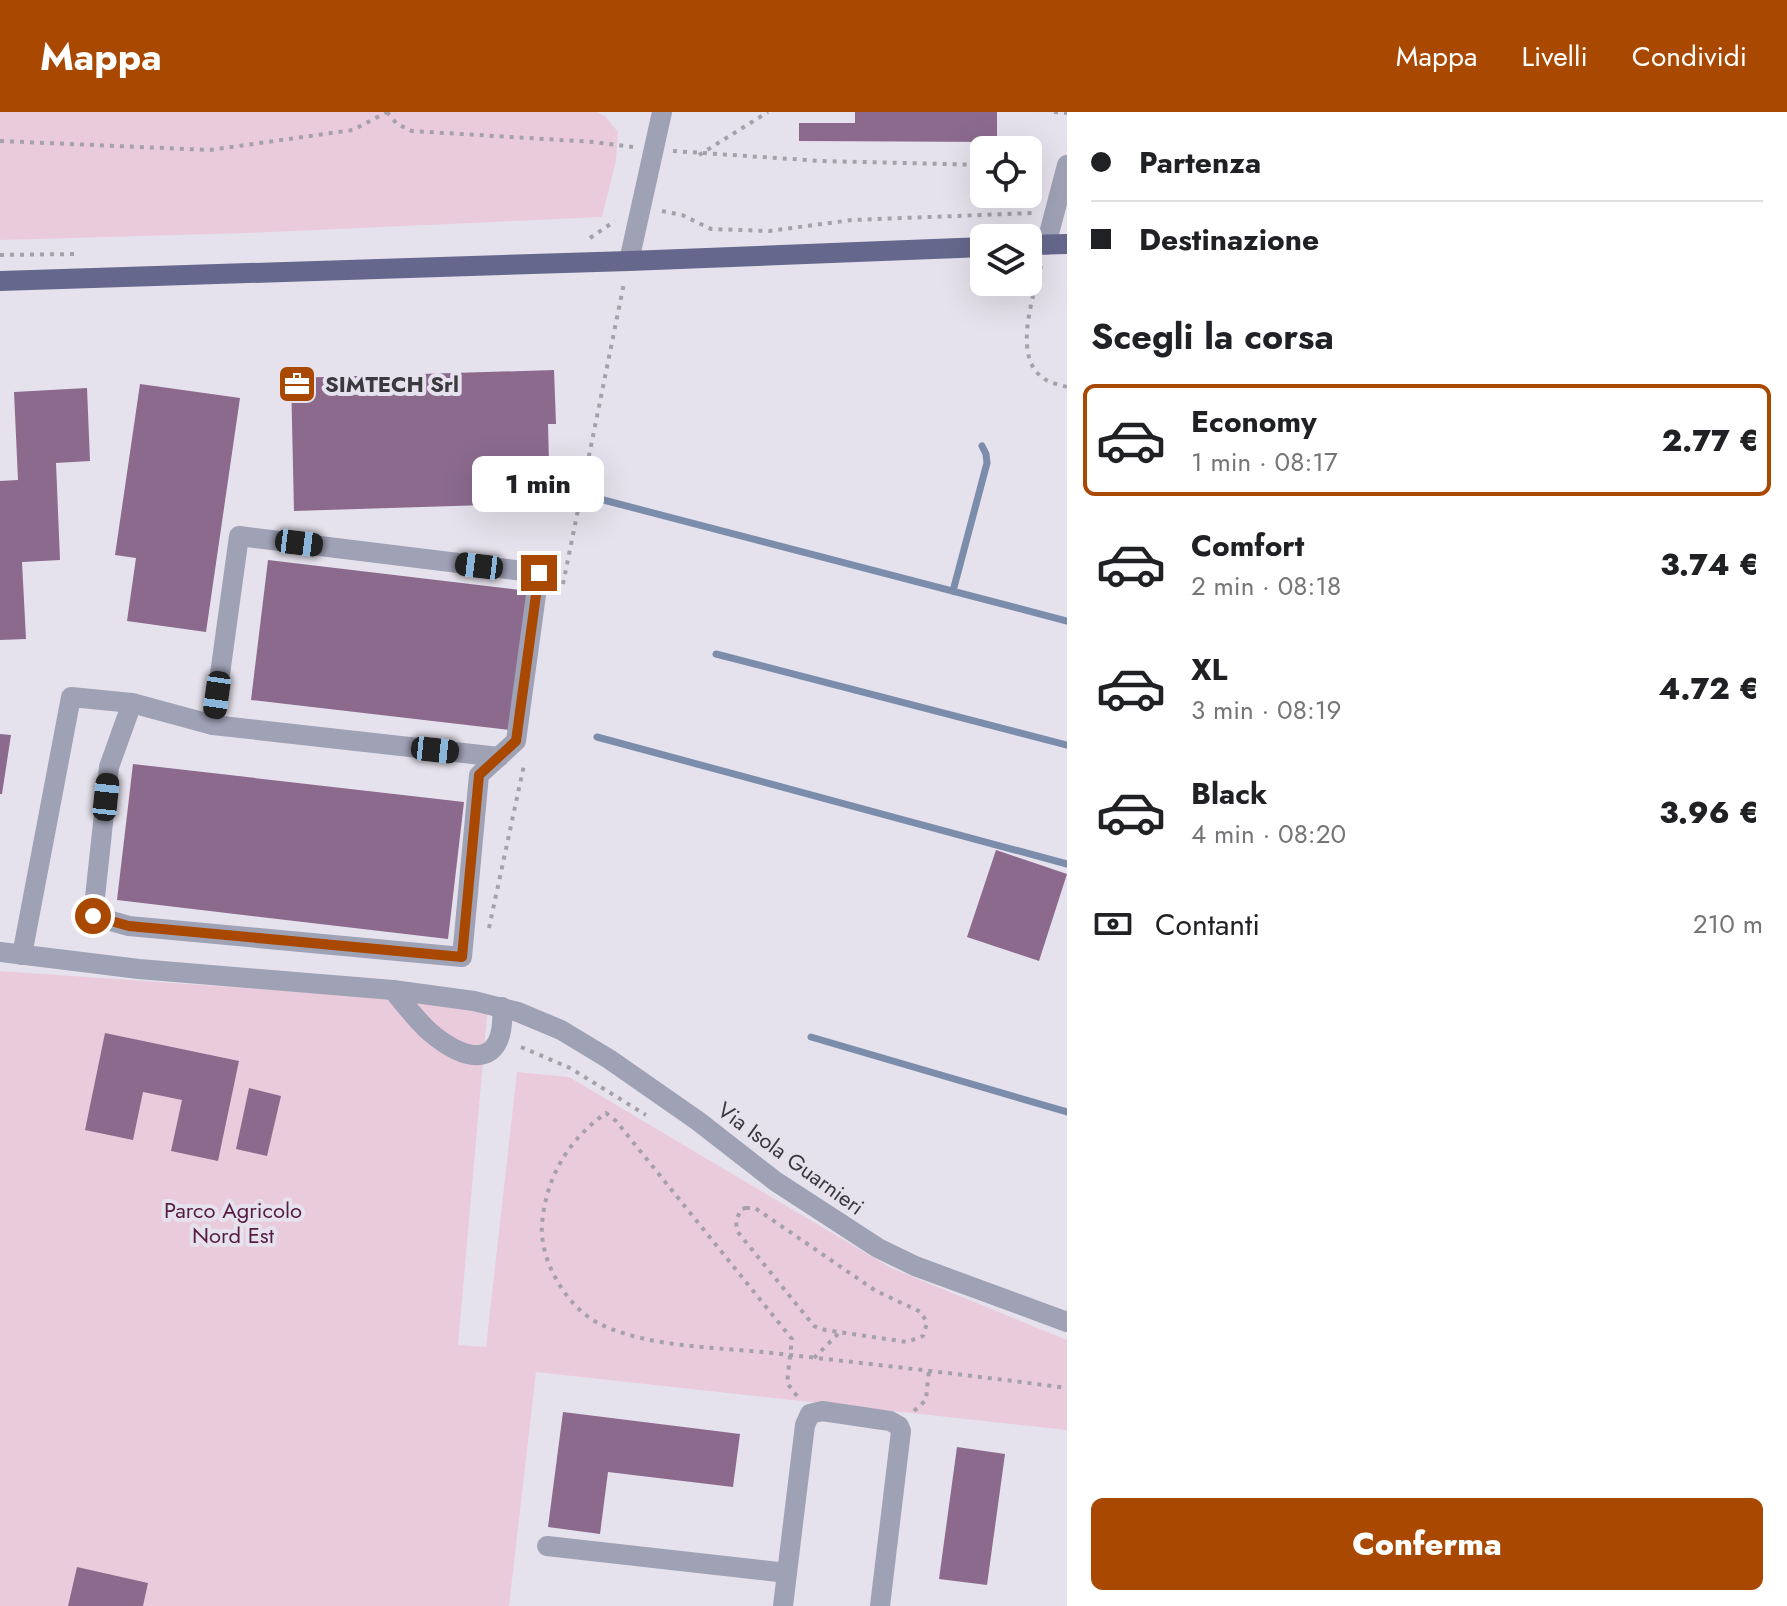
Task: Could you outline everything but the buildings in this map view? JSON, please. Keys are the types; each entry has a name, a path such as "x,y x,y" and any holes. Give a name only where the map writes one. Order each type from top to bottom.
{"main road":[{"path":"1042,245 1067,244"},
{"path":"0,281 970,248"}],"street":[{"path":"629,261 662,112"},
{"path":"1042,235 1054,212 1067,165"},
{"path":"132,703 109,767 93,916 129,926 462,957 479,775 516,741 539,573 239,536 213,725"},
{"path":"22,955 71,697 132,703 213,725 499,757"},
{"name":"Via Isola Guarnieri","path":"0,952 139,969 393,990 502,1007 541,1021 590,1046 671,1101 775,1181 878,1248 915,1266 1067,1322"},
{"path":"393,990 429,1031 448,1045 474,1055 489,1052 498,1044 502,1030 502,1007"},
{"path":"783,1606 805,1425 810,1414 822,1411 890,1421 899,1426 901,1437 880,1606"},
{"path":"547,1546 787,1573"}],"path":[{"path":"0,141 210,150 353,130 387,112 397,124 412,131 594,142 699,155 970,165"},
{"path":"699,155 768,112"},
{"path":"1054,112 1067,113"},
{"path":"584,241 629,214 640,212 661,211 682,215 711,229 769,231 852,220 1054,212"},
{"path":"0,255 75,254"},
{"path":"1031,296 1027,326 1032,365 1048,381 1067,387"},
{"path":"511,1042 570,1068 650,1118"},
{"path":"810,1414 787,1383 792,1355 792,1339 616,1121 606,1113 585,1128 566,1150 551,1178 543,1207 541,1234 546,1256 573,1303 598,1323 658,1341 792,1355 929,1370 1067,1388"},
{"path":"755,1208 876,1291 921,1312 927,1323 923,1336 907,1342 839,1333 814,1326 741,1237 736,1221 741,1209 755,1208"},
{"path":"814,1358 839,1333"},
{"path":"899,1426 926,1400 929,1370"}],"green space":[{"path":"0,112 597,112 605,116 618,132 616,161 602,217 249,233 0,240"},
{"name":"Parco Agricolo Nord Est","path":"0,971 488,1005 458,1345 486,1347 517,1072 569,1077 891,1268 1067,1340 1067,1430 536,1372 509,1606 0,1606"}],"waterway":[{"path":"953,591 987,463 982,446"},
{"path":"592,497 1067,621"},
{"path":"716,654 1067,745"},
{"path":"597,737 1067,864"},
{"path":"811,1037 1067,1112"}],"place":[{"name":"SIMTECH Srl","path":"297,384"}],"route":[{"path":"93,916 129,926 462,957 479,775 516,741 539,573"}]}
